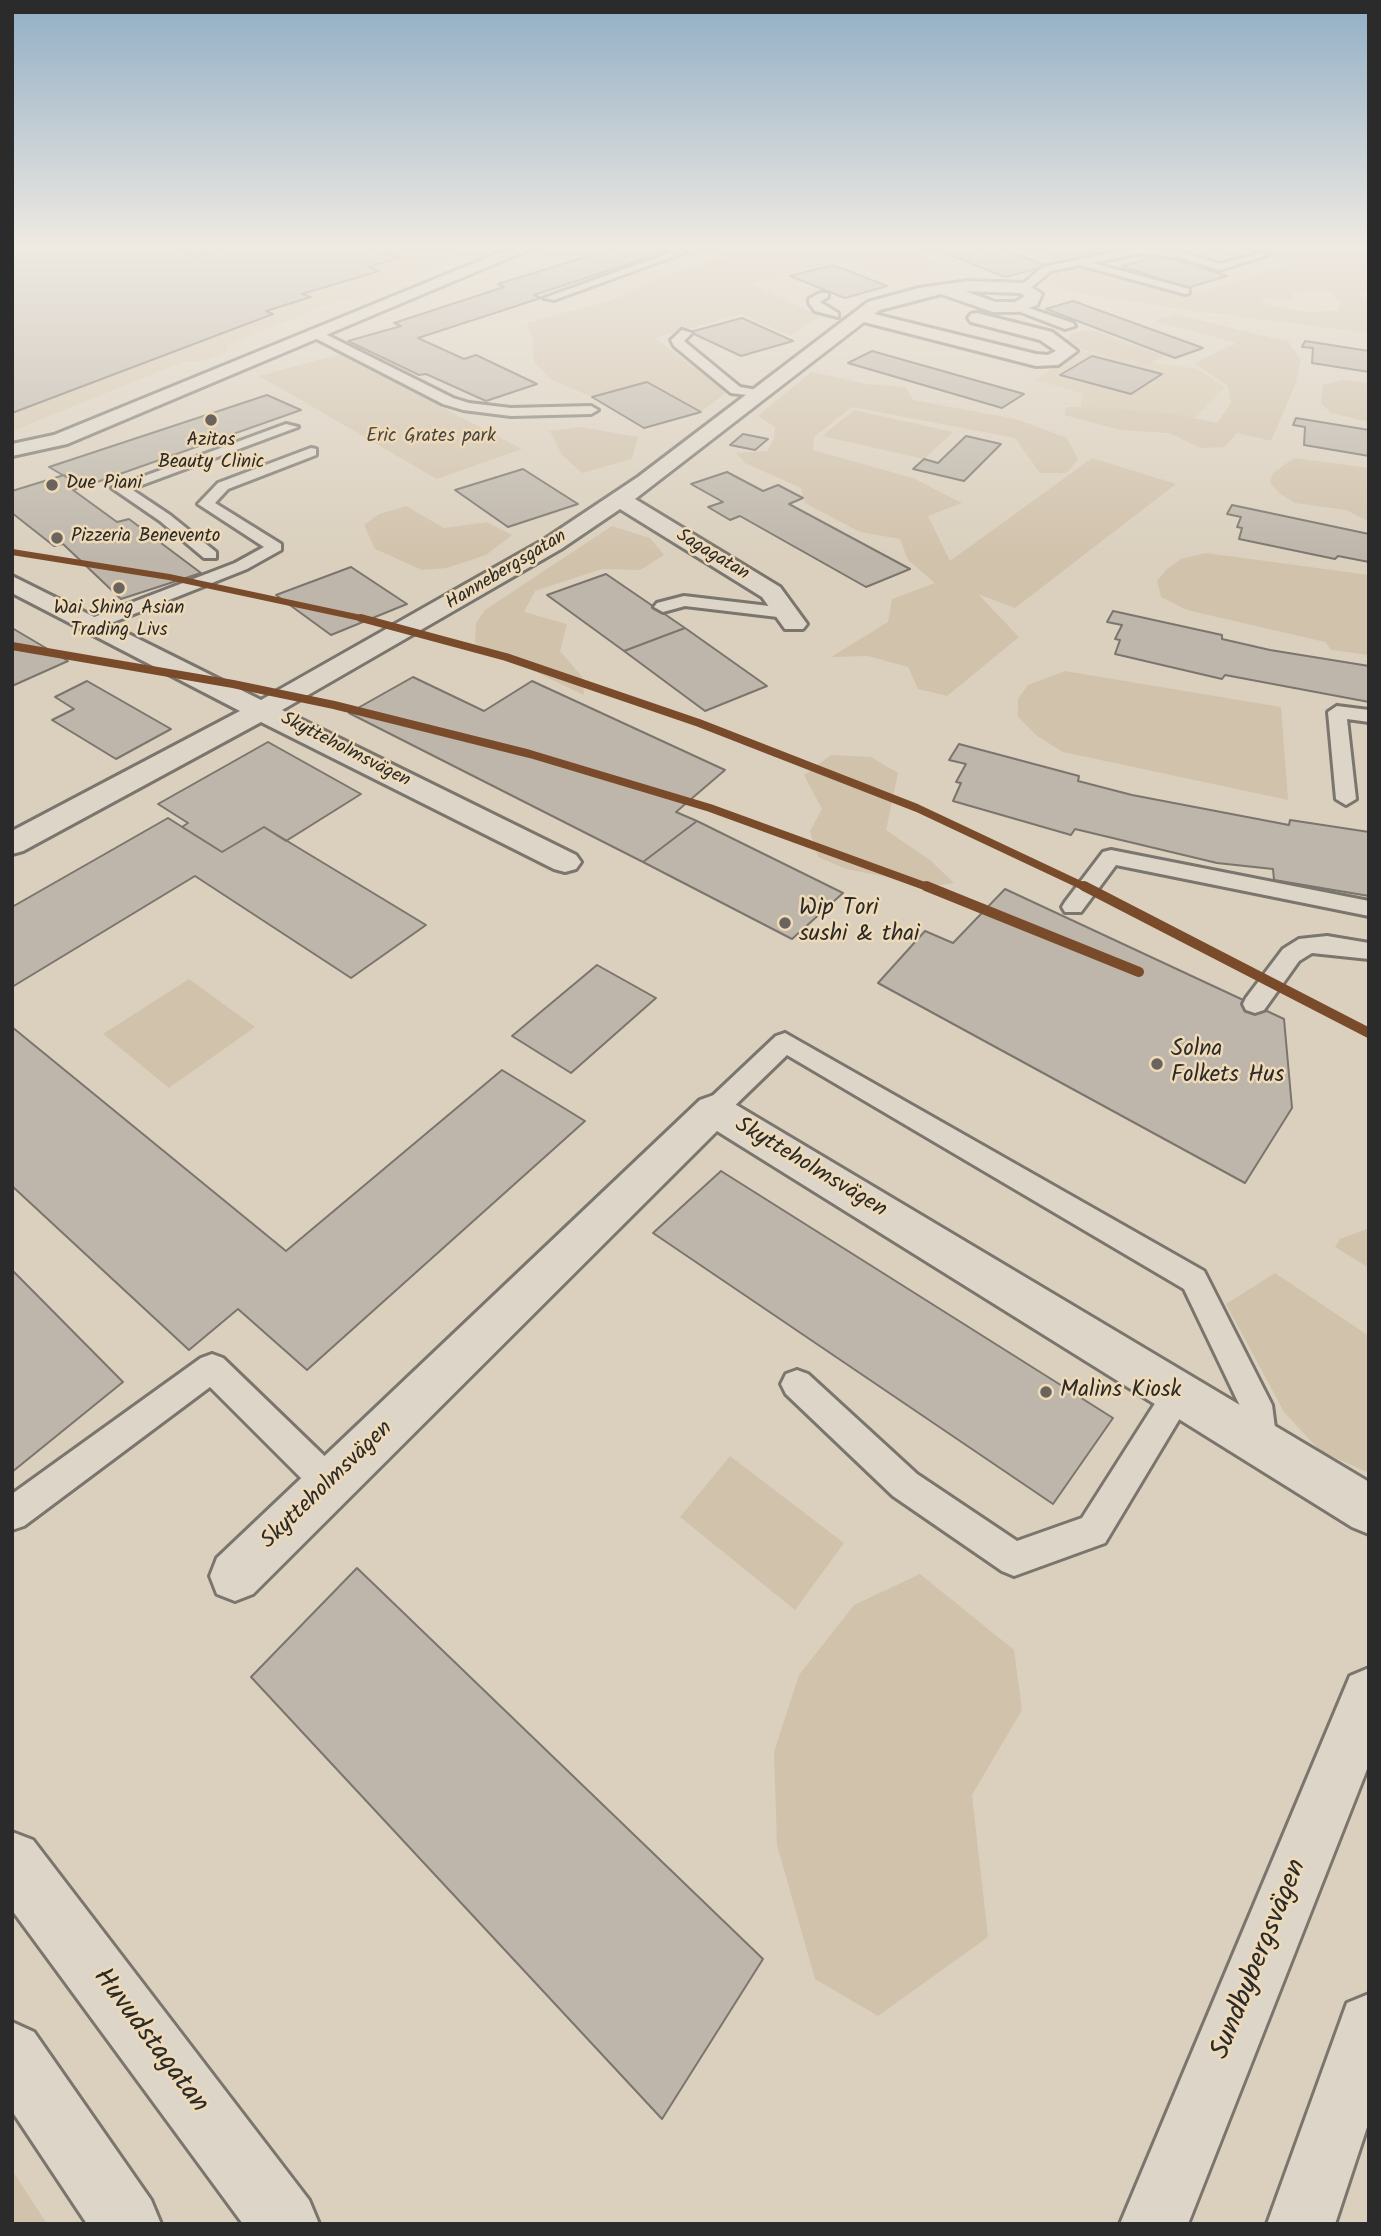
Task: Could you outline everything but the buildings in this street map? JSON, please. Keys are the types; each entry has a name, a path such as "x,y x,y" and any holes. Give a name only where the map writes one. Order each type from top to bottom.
{"street":[{"path":"12,449 33,431 235,350"},
{"path":"12,449 60,440 277,350"},
{"name":"Hannebergsgatan","path":"12,844 446,608 620,500 815,350"},
{"path":"997,350 1051,361 1067,350"},
{"name":"Sagagatan","path":"620,500 771,592 790,618"},
{"name":"Skytteholmsvägen","path":"12,583 90,625 565,862"},
{"name":"Skytteholmsvägen","path":"235,1576 714,1110 1369,1510"},
{"name":"Sundbybergsvägen","path":"1154,2224 1369,1695"},
{"name":"Huvudstagatan","path":"12,1861 285,2224"},
{"path":"1301,2224 1369,2025"},
{"path":"12,2054 127,2224"}],"lane":[{"path":"349,350 448,401 468,407 511,412 591,410"},
{"path":"687,350 736,390 758,394"},
{"path":"210,555 165,518 119,488 291,427"},
{"path":"165,518 195,508 223,486 311,452"},
{"path":"90,625 241,566 275,547 195,508"},
{"path":"663,607 684,601 790,618"},
{"path":"1346,799 1337,712 1369,716"},
{"path":"1073,907 1111,857 1223,882 1369,909"},
{"path":"1255,1004 1292,955 1307,945 1326,944 1369,951"},
{"path":"714,1110 785,1042 1194,1280 1256,1405 1261,1443"},
{"path":"12,1514 212,1368 330,1484"},
{"path":"797,1384 905,1485 1014,1559 1093,1531 1179,1393"}],"shaded area":[{"path":"12,350 227,350 204,361 183,362 12,431"},
{"path":"1081,351 1197,369 1225,387 1186,427 1080,417 1082,393 1034,380"}],"green space":[{"path":"534,350 671,350 727,392 701,412 647,382 592,397 552,380 534,362"},
{"path":"1086,350 1150,350 1166,356 1146,364"},
{"path":"1221,350 1295,350 1301,360 1295,385 1271,441 1237,433 1225,447 1201,448 1169,433 1120,430 1064,415 1067,407 1107,408 1175,414 1217,423 1231,403 1228,386 1194,363"},
{"name":"Eric Grates park","path":"340,354 522,449 437,479 259,376"},
{"path":"811,372 867,384 906,387 913,400 1016,419 1067,438 1078,459 1067,473 1040,473 1015,438 852,407 814,437 813,450 913,478 962,503 928,516 950,561 1092,458 1176,484 1015,608 978,594 1019,637 947,696 918,689 908,667 868,656 831,657 888,622 892,599 935,583 908,560 900,539 860,532 805,503 801,488 745,463 736,453 767,451 774,439 775,427 758,416"},
{"path":"1343,380 1369,383 1369,422 1331,413 1321,403 1323,385"},
{"path":"854,410 953,432 924,459 822,436"},
{"path":"581,427 638,437 632,459 582,473 562,455 550,431"},
{"path":"1294,458 1369,468 1369,522 1346,510 1295,503 1279,493 1270,483 1273,473"},
{"path":"406,506 444,528 487,522 512,535 486,555 447,568 422,570 375,549 364,525 379,514"},
{"path":"612,526 650,538 664,555 640,570 602,569 535,591 524,612 567,624 560,651 583,678 584,695 475,643 476,623 485,610"},
{"path":"1206,553 1369,575 1369,655 1331,650 1325,642 1187,610 1161,597 1157,581 1167,569 1181,559"},
{"path":"1065,671 1281,707 1288,800 1063,752 1037,736 1018,717 1018,699 1028,685"},
{"path":"831,755 871,757 898,773 886,830 930,860 954,883 935,886 846,869 818,857 810,831 822,809 804,775"},
{"path":"189,979 255,1027 169,1088 103,1034"},
{"path":"1369,1228 1369,1268 1335,1247 1340,1239"},
{"path":"1275,1273 1369,1336 1369,1473 1320,1451 1284,1412 1226,1304"},
{"path":"730,1456 844,1543 795,1610 680,1517"},
{"path":"920,1574 1014,1650 1022,1710 972,1795 988,1937 878,2016 815,1979 777,1845 774,1752 799,1675 854,1605"},
{"path":"12,2170 47,2224 12,2224"}],"transit line":[{"path":"12,552 169,577 394,625 506,657 699,723 917,808 1046,867 1369,1033"},
{"path":"12,646 233,684 334,705 530,754 710,808 875,866 1139,972"}],"place":[{"name":"Azitas Beauty Clinic","path":"211,420"},
{"name":"Due Piani","path":"52,485"},
{"name":"Pizzeria Benevento","path":"57,538"},
{"name":"Wai Shing Asian Trading Livs","path":"119,588"},
{"name":"Wip Tori sushi & thai","path":"785,923"},
{"name":"Solna Folkets Hus","path":"1157,1064"},
{"name":"Malins Kiosk","path":"1046,1392"}]}
